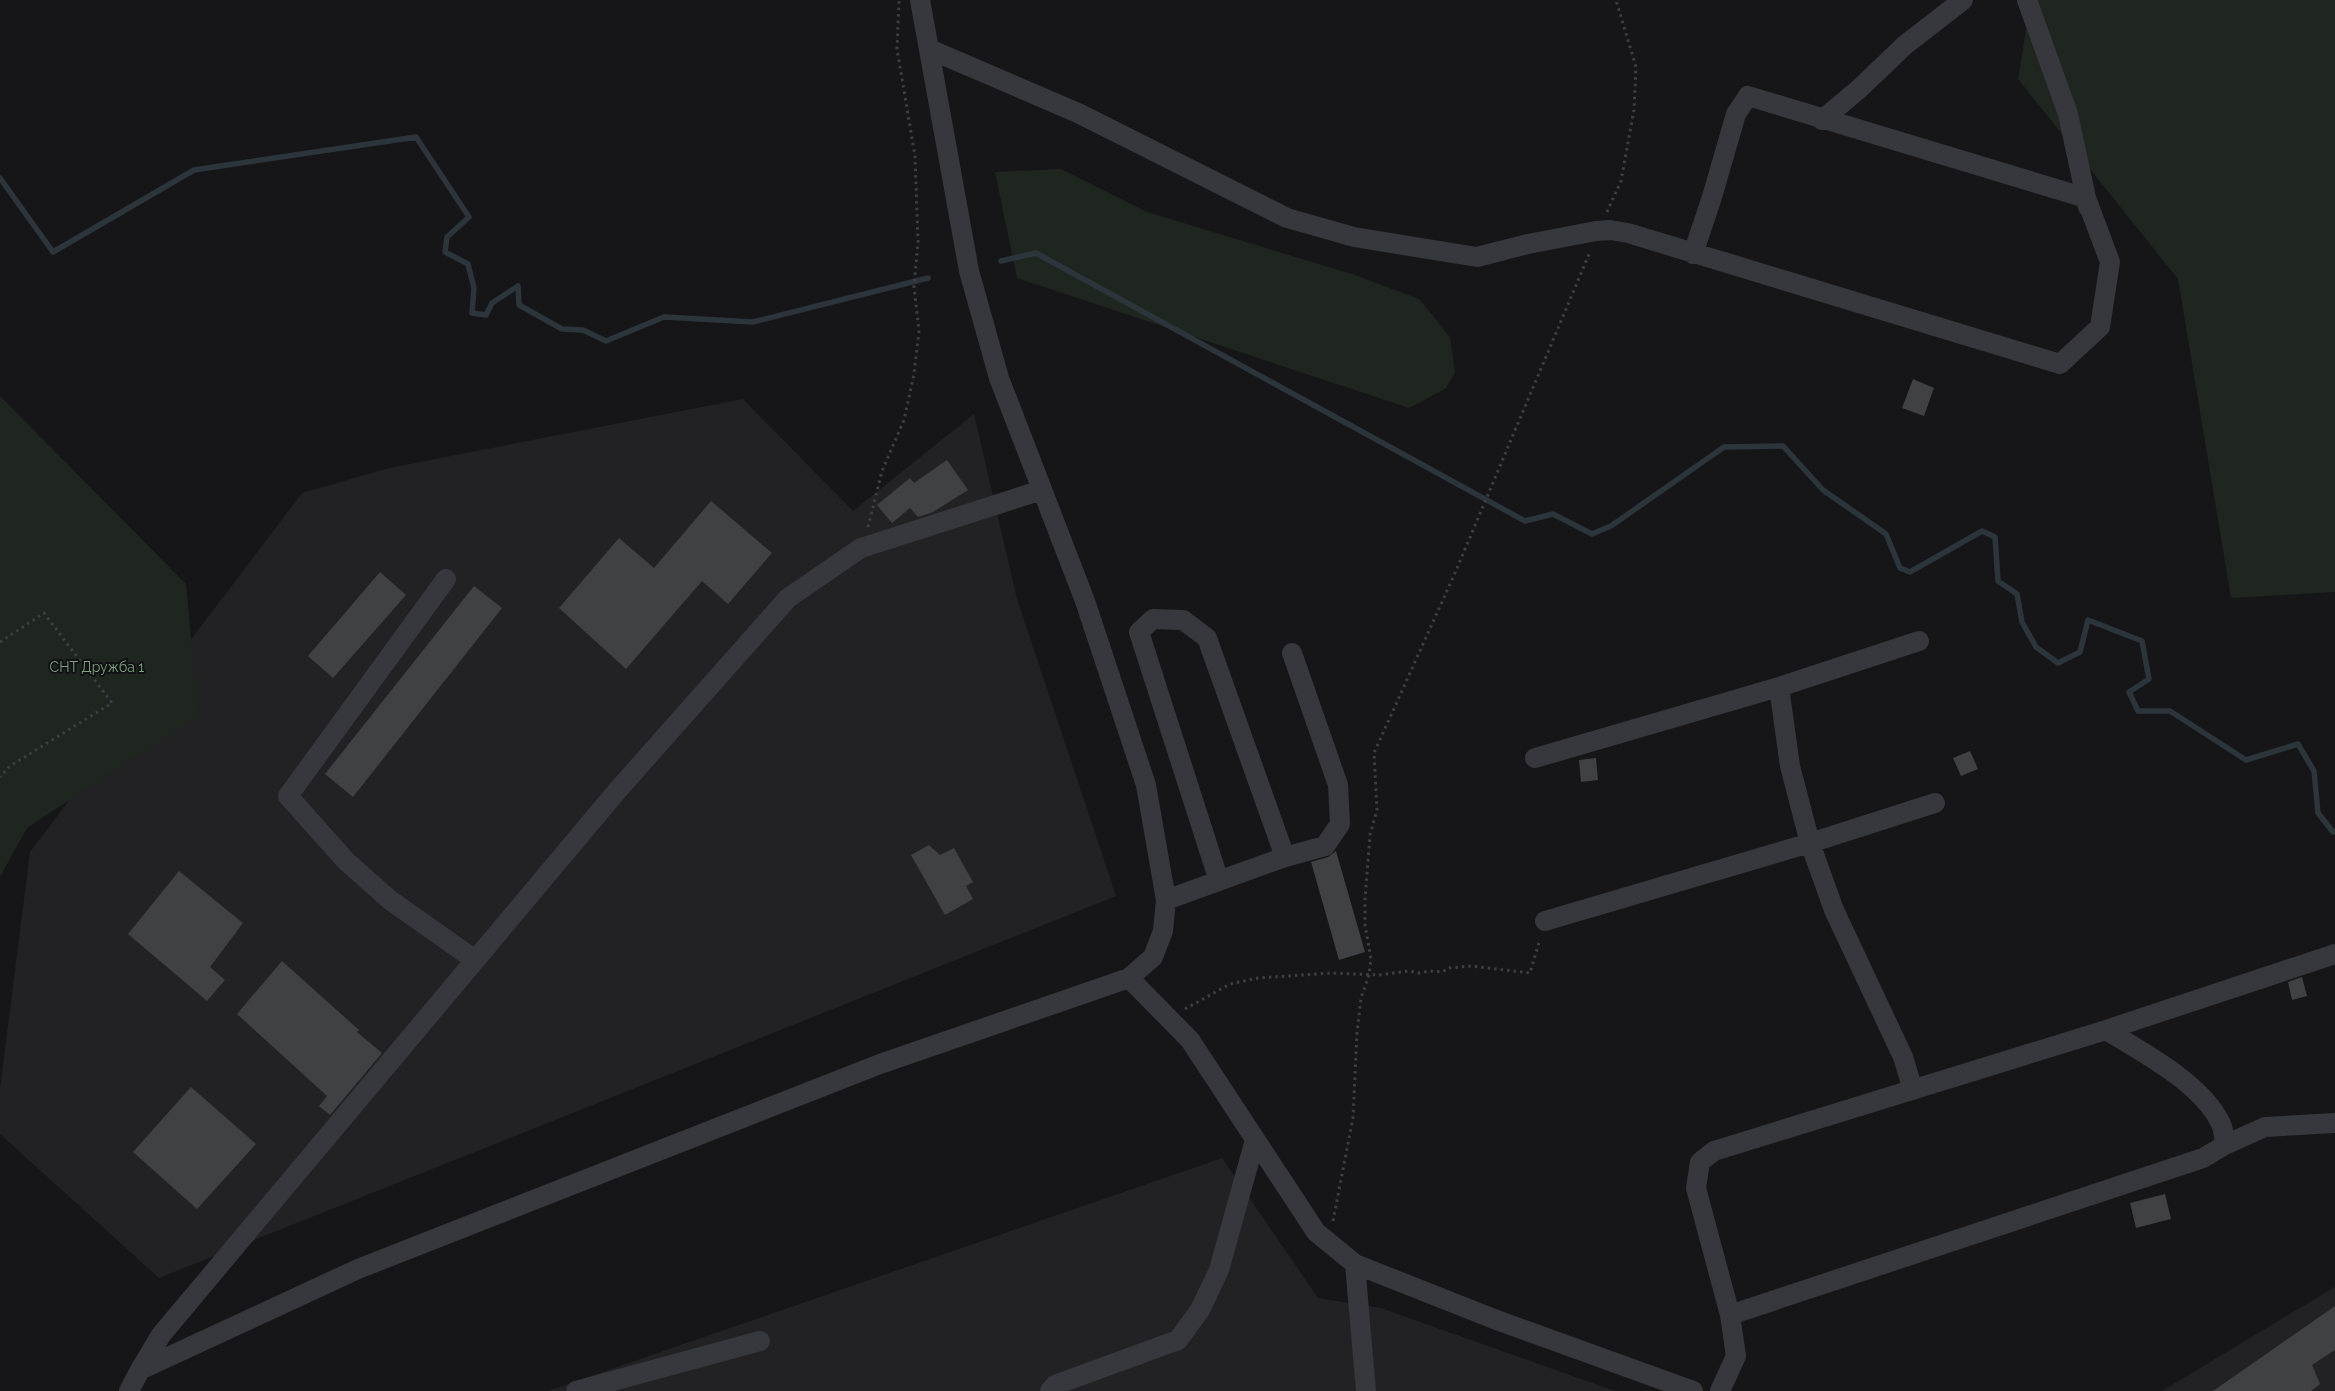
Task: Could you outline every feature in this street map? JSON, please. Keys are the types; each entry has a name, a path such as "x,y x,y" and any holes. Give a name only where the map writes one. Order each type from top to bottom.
{"street":[{"path":"140,1370 367,1265 880,1064 1129,978 1154,957 1163,930 1166,900 1146,785 1085,601 999,378 969,271 920,0"},
{"path":"1822,120 1859,89 1904,45 1963,0"},
{"path":"2027,0 2068,114 2088,207"},
{"path":"928,49 1078,113 1287,218 1354,237 1477,257 1528,244 1599,230 1628,233 1693,254 2060,364 2100,327 2110,262 2086,198 1822,120 1748,96 1736,114 1693,254"},
{"path":"128,1391 161,1335 617,791 788,598 862,548 1042,490"},
{"path":"446,579 288,796 346,860 390,900 475,960"},
{"path":"1219,881 1139,632 1153,619 1183,620 1207,638 1285,856"},
{"path":"1535,758 1779,687 1919,640"},
{"path":"1166,900 1285,856 1325,846 1340,824 1338,786 1292,653"},
{"path":"1779,687 1790,766 1810,843 1834,910 1903,1057 1913,1090"},
{"path":"1545,921 1810,843 1935,803"},
{"path":"1720,1391 1736,1356 1730,1314 1696,1188 1700,1162 1714,1151 2106,1030 2335,954"},
{"path":"1129,978 1190,1040 1316,1232 1355,1264 1494,1319 1693,1391"},
{"path":"2106,1030 2177,1075 2199,1095 2221,1122 2225,1144"},
{"path":"1730,1314 2203,1158 2225,1144 2265,1127 2335,1123"},
{"path":"1050,1391 1055,1385 1178,1340 1200,1310 1219,1270 1255,1140"},
{"path":"1355,1264 1366,1391"},
{"path":"576,1391 760,1341"}],"path":[{"path":"862,548 882,471 904,420 914,374 919,331 914,287 918,242 915,156 896,49 900,0"},
{"path":"1328,1243 1353,1118 1357,1033 1361,998 1370,975 1371,959 1365,925 1365,899 1370,836 1378,810 1374,753 1454,573 1621,181 1634,110 1636,67 1616,0"},
{"path":"0,642 44,613 112,703 10,766 0,777"},
{"path":"1169,1018 1230,984 1258,978 1332,973 1370,975 1410,971 1419,973 1429,971 1442,972 1449,968 1471,966 1530,973 1545,921"}],"shaded area":[{"path":"743,399 853,511 974,414 1017,599 1116,896 159,1278 0,1134 0,1089 30,852 302,493 389,468"},
{"path":"1222,1158 1318,1298 1381,1308 1615,1391 548,1391"},
{"path":"2335,1287 2335,1391 2162,1391 2283,1318"}],"green space":[{"path":"2031,0 2335,0 2335,592 2231,598 2178,279 2018,79"},
{"path":"1061,169 1147,212 1355,275 1419,299 1450,337 1455,373 1445,389 1409,408 1017,278 995,172"},
{"name":"СНТ Дружба 1","path":"0,396 186,584 198,716 27,828 0,877"}],"building":[{"path":"1913,379 1934,388 1924,416 1902,408"},
{"path":"947,460 968,490 933,512 918,517 910,508 892,523 877,505 910,478 914,483"},
{"path":"711,501 772,553 728,604 702,581 626,669 559,608 619,538 654,568"},
{"path":"380,572 406,595 333,678 308,656"},
{"path":"474,586 502,608 353,797 325,774"},
{"path":"1970,751 1978,769 1961,776 1953,758"},
{"path":"1596,758 1598,780 1581,782 1579,760"},
{"path":"929,845 940,855 954,848 973,882 966,886 973,899 945,915 911,855"},
{"path":"1336,851 1365,952 1339,960 1311,862 1328,857"},
{"path":"179,871 243,923 210,967 225,980 207,1001 128,934"},
{"path":"282,961 382,1053 330,1115 319,1106 327,1096 237,1014"},
{"path":"2302,977 2307,996 2292,1000 2288,982"},
{"path":"191,1087 256,1144 197,1209 133,1152"},
{"path":"2165,1194 2171,1219 2136,1228 2130,1203"},
{"path":"2335,1306 2335,1350 2312,1365 2320,1384 2311,1391 2213,1391"}],"waterway":[{"path":"0,178 53,252 194,170 416,137 469,217 447,237 445,252 468,264 474,288 472,313 486,315 492,303 518,286 519,305 562,329 583,330 606,341 664,317 753,322 928,278"},
{"path":"1001,261 1036,253 1525,521 1553,514 1592,534 1611,526 1724,447 1783,446 1823,490 1886,534 1900,568 1910,572 1982,531 1995,537 1998,581 2017,594 2022,622 2036,647 2058,663 2080,652 2088,620 2142,641 2149,679 2129,692 2138,711 2170,711 2246,760 2298,744 2314,771 2318,813 2333,832 2335,831"}]}
